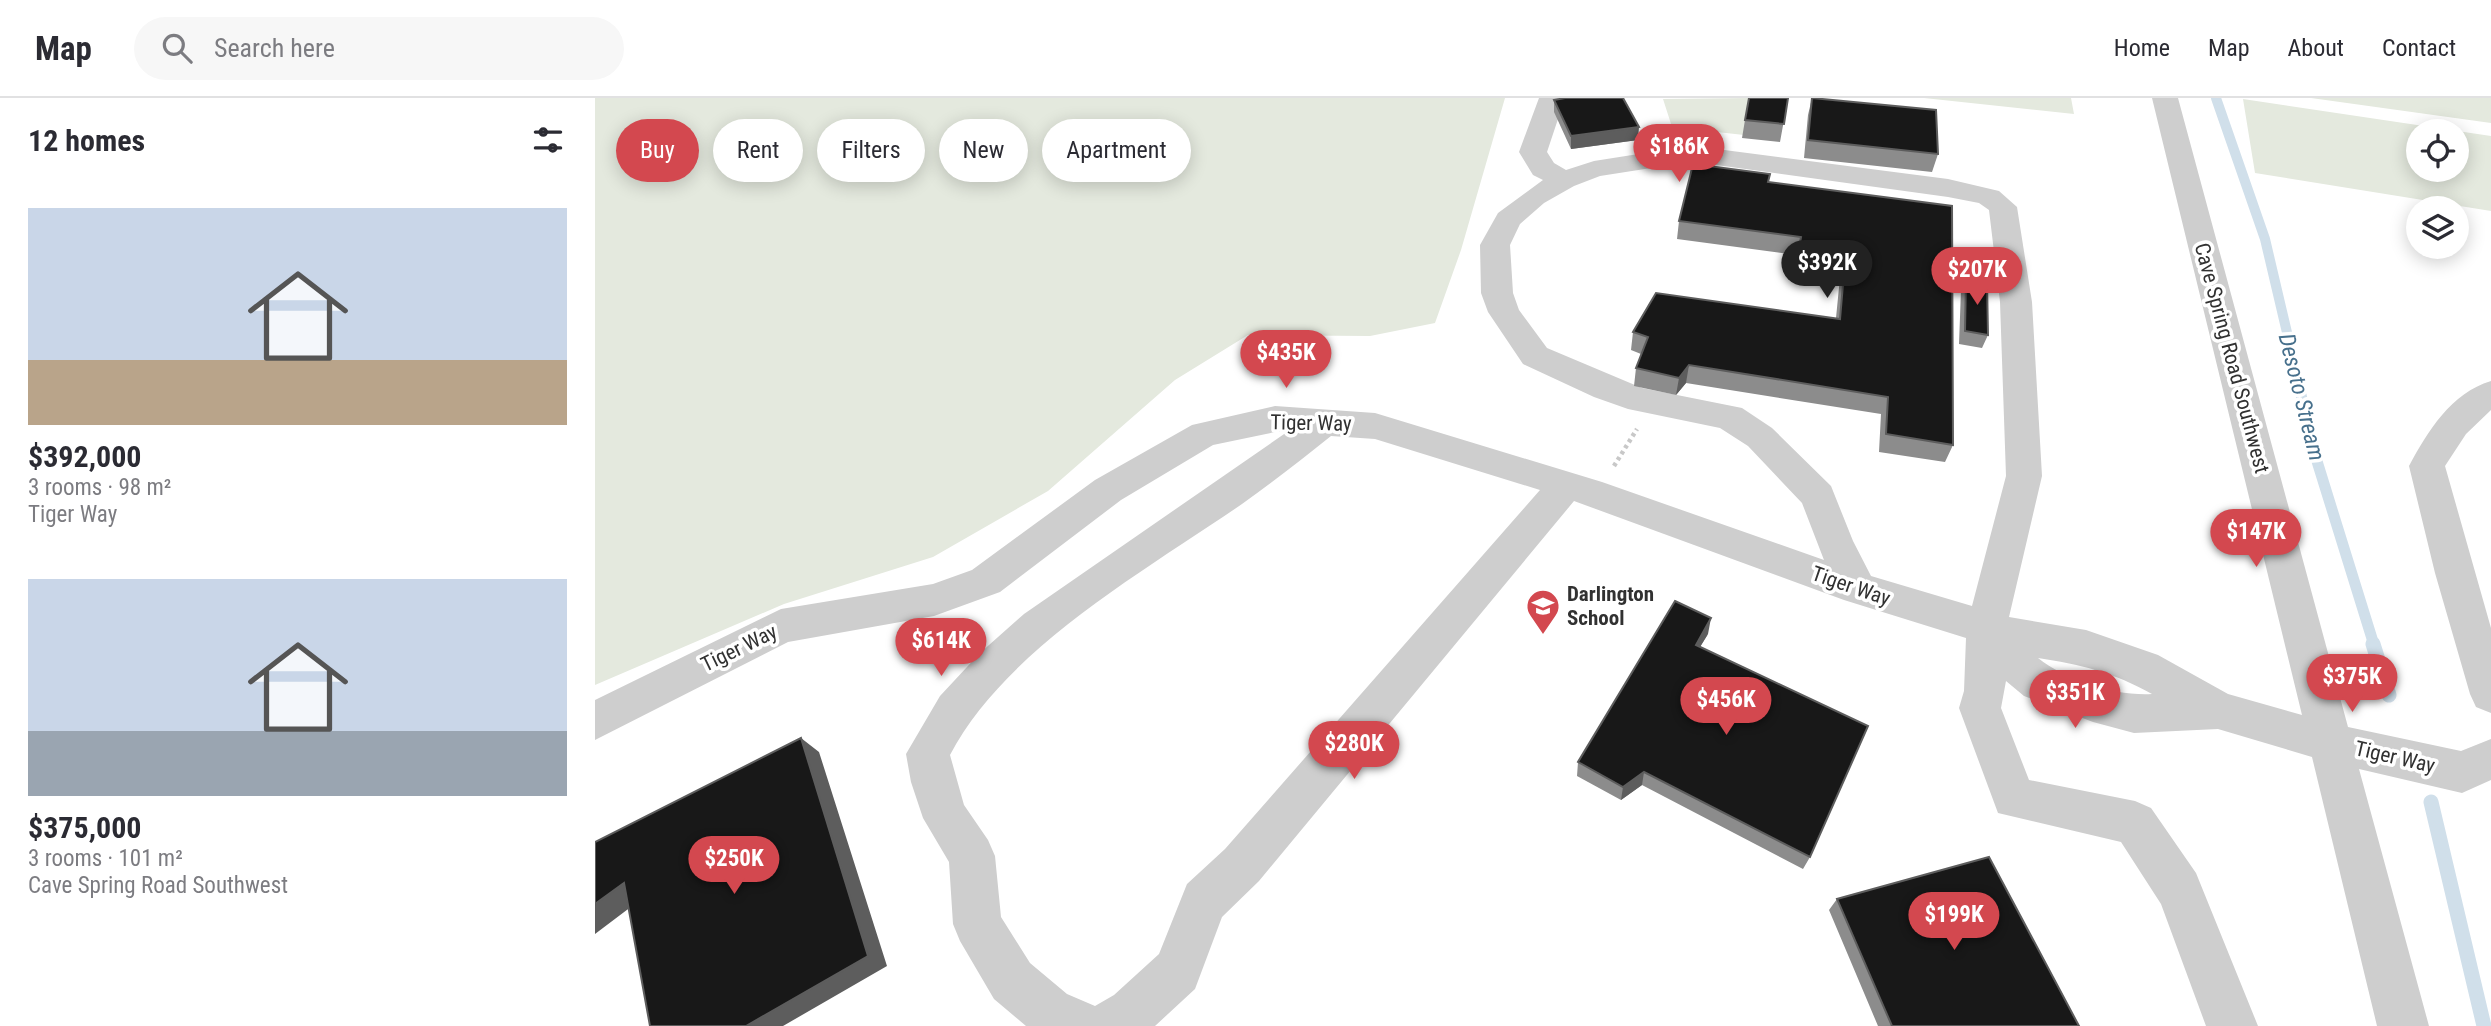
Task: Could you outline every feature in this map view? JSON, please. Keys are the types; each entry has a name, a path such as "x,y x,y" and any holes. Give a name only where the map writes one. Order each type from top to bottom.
{"street":[{"path":"1552,98 1533,152 1543,169 1564,180"},
{"name":"Cave Spring Road Southwest","path":"2165,98 2403,1026"},
{"path":"1858,589 1835,542 1818,496 1760,437 1730,417 1640,400 1606,389 1535,356 1504,312 1497,293 1495,245 1509,219 1534,197 1564,180 1605,167 1664,158 1709,156 1948,188 1989,197 2003,207 2016,302 2024,475 2005,633 1980,708 2014,798 2135,822 2179,890 2232,1026"},
{"path":"2491,393 2447,429 2427,466 2465,611 2491,694"},
{"name":"Tiger Way","path":"595,721 781,626 934,600 986,581 1028,547 1108,490 1204,434 1275,419 1375,426 1566,485 1858,589 2005,633 2003,654 2039,683 2093,704 2134,714 2218,710 2332,743 2462,772 2491,759"},
{"path":"1083,1026 1049,1012 1012,981 977,924 972,856 946,818 933,782 928,754 954,710 1006,654 1112,570 1285,456 1324,422"},
{"path":"1109,1026 1132,1013 1177,971 1204,901 1242,865 1566,485"}],"path":[{"path":"1613,468 1639,424"}],"shaded area":[{"path":"595,98 1505,98 1461,250 1435,323 1370,336 1248,335 1175,380 1048,491 933,557 784,604 595,685"},
{"path":"1750,98 1744,135 1672,127 1663,99"},
{"path":"1924,98 2071,98 2074,114"},
{"path":"2311,98 2491,98 2491,123"},
{"path":"2243,99 2406,123 2406,182 2469,182 2469,133 2491,136 2491,211 2469,207 2469,196 2406,197 2255,173"}],"building":[{"path":"1623,98 1639,127 1571,136 1554,100"},
{"path":"1749,98 1788,98 1784,124 1745,120"},
{"path":"1812,98 1936,110 1938,154 1808,140"},
{"path":"1693,164 1770,174 1768,182 1952,206 1953,445 1886,434 1888,397 1689,365 1679,378 1636,368 1648,337 1633,332 1656,293 1840,319 1846,249 1800,243 1801,237 1679,221"},
{"path":"1966,278 1987,281 1988,335 1965,331"},
{"path":"1675,601 1711,618 1696,645 1868,726 1810,857 1644,772 1623,787 1578,762"},
{"path":"801,738 868,956 746,1026 650,1026 624,883 595,904 595,842"},
{"path":"1989,857 2079,1026 1892,1026 1837,899"}],"waterway":[{"name":"Desoto Stream","path":"2216,98 2265,239 2289,341"},
{"name":"Desoto Stream","path":"2288,340 2316,458 2374,645"},
{"name":"Desoto Stream","path":"2373,644 2389,695"},
{"name":"Desoto Stream","path":"2431,802 2484,1026"}],"place":[{"name":"Darlington School","path":"1543,636"}]}
